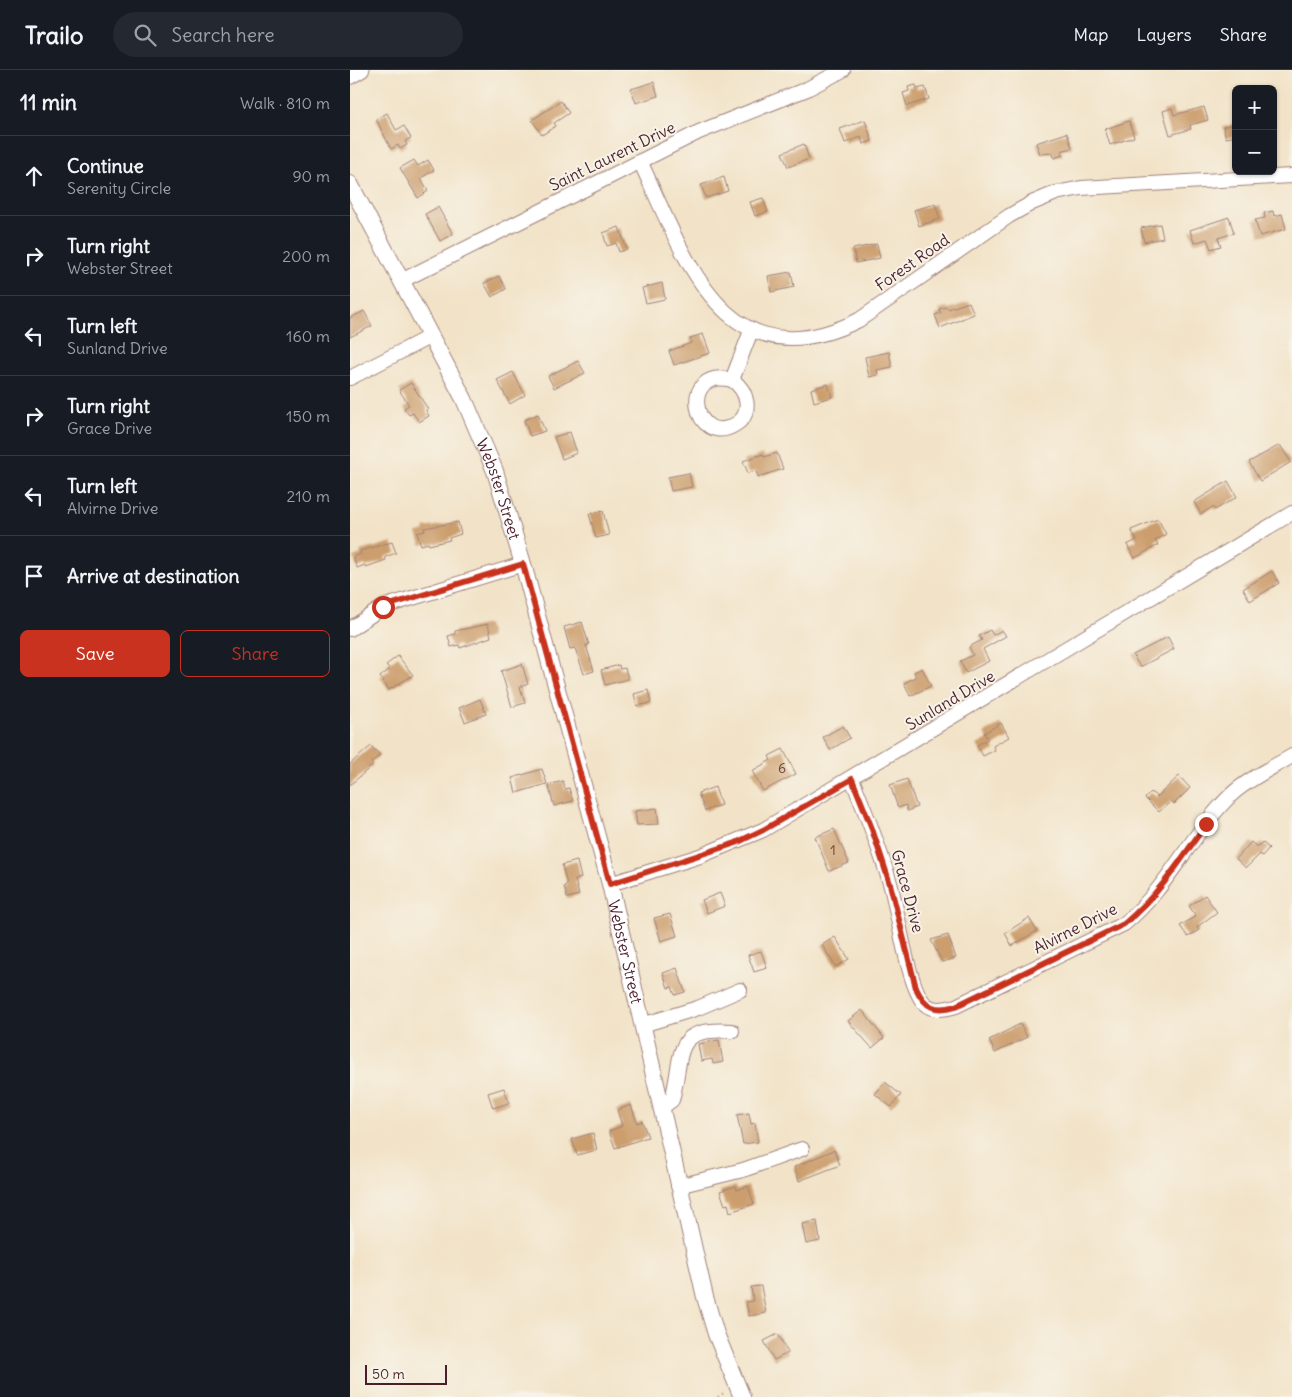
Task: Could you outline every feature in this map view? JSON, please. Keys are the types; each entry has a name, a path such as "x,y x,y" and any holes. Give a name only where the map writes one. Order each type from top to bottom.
{"main road":[{"name":"Webster Street","path":"350,184 430,336 480,435 495,471 523,564 610,884 705,1297 716,1334 742,1397"}],"street":[{"path":"350,77 362,70"},
{"name":"Saint Laurent Drive","path":"401,281 699,132 807,89 843,70"},
{"name":"Forest Road","path":"640,161 670,226 701,284 716,305 735,322 751,331 782,338 808,338 835,332 859,320 1009,216 1032,203 1056,193 1081,188 1124,184 1292,176"},
{"path":"732,380 751,331"},
{"path":"350,378 430,336"},
{"name":"Sunland Drive","path":"610,884 736,843 763,830 852,779 1292,513"},
{"path":"350,629 383,607 523,564"},
{"name":"Alvirne Drive","path":"932,1008 940,1009 956,1006 1124,924 1144,907 1161,888 1206,824 1232,794 1241,786 1292,756"},
{"name":"Grace Drive","path":"852,779 871,826 890,884 916,988 923,1002 932,1008"},
{"path":"642,1026 698,1008 740,990"},
{"path":"661,1108 672,1100 683,1043 691,1034 711,1030 732,1031"},
{"path":"678,1186 743,1170 802,1150"}],"building":[{"path":"654,82 658,96 636,103 631,89"},
{"path":"916,85 917,89 925,87 929,99 907,106 903,93 909,91 908,87"},
{"path":"561,101 569,113 554,123 556,126 542,135 532,120"},
{"path":"1204,107 1208,120 1190,125 1191,129 1170,135 1163,111 1172,108 1174,115"},
{"path":"387,113 396,130 404,126 411,138 405,141 407,145 400,149 398,145 391,149 376,119"},
{"path":"865,120 872,141 863,144 861,137 845,143 840,129"},
{"path":"1129,121 1134,137 1110,145 1105,129"},
{"path":"1232,124 1232,137 1226,138 1223,127"},
{"path":"1067,133 1072,148 1061,151 1063,155 1054,158 1053,153 1040,154 1036,143"},
{"path":"804,144 809,159 788,167 782,153"},
{"path":"414,160 418,166 428,160 434,170 421,178 428,191 418,198 400,168"},
{"path":"724,177 728,191 706,198 701,185"},
{"path":"763,198 768,212 755,216 750,202"},
{"path":"935,204 940,219 919,226 914,210"},
{"path":"438,207 453,234 440,241 425,214"},
{"path":"1273,211 1274,216 1282,214 1286,229 1260,236 1255,220 1265,218 1264,213"},
{"path":"1229,217 1234,233 1218,238 1221,246 1211,249 1207,239 1194,243 1190,230"},
{"path":"1160,224 1163,238 1144,242 1141,228"},
{"path":"619,227 627,249 619,252 616,243 607,246 603,233"},
{"path":"877,244 880,258 856,263 853,249"},
{"path":"791,272 794,287 771,292 768,276"},
{"path":"499,276 506,289 492,297 484,283"},
{"path":"662,283 665,299 646,303 642,288"},
{"path":"969,302 974,314 940,328 935,315 941,313 939,309 947,307 948,309"},
{"path":"364,311 372,326 350,337 350,318"},
{"path":"703,334 710,353 674,365 669,351 691,343 690,338"},
{"path":"889,352 892,367 877,370 878,375 869,377 865,357"},
{"path":"578,361 585,373 554,388 548,376"},
{"path":"513,372 525,395 510,404 497,380"},
{"path":"411,383 428,409 426,410 429,416 419,422 413,413 409,415 404,408 409,405 399,390"},
{"path":"828,384 832,397 814,402 811,389"},
{"path":"538,414 545,431 530,436 524,420"},
{"path":"570,432 577,453 562,459 554,437"},
{"path":"1280,445 1291,462 1260,481 1249,462"},
{"path":"777,453 783,469 758,477 756,471 748,473 743,461 763,454 764,457"},
{"path":"689,473 692,487 671,491 668,477"},
{"path":"1228,481 1237,497 1215,510 1213,507 1201,514 1194,502"},
{"path":"603,511 609,535 596,538 589,514"},
{"path":"1158,519 1166,534 1155,541 1158,545 1135,558 1127,545 1137,540 1131,530"},
{"path":"458,522 461,534 449,538 450,540 421,545 417,533 425,531 424,528"},
{"path":"392,542 396,553 385,557 386,560 357,568 353,557 361,554 360,551"},
{"path":"1272,571 1279,583 1250,601 1243,589"},
{"path":"582,622 589,645 586,645 594,671 584,674 575,648 570,649 564,627"},
{"path":"488,624 491,637 460,648 459,645 451,647 448,636 455,634 455,631"},
{"path":"990,630 993,635 1002,630 1006,636 983,649 989,661 966,673 960,661 973,655 969,647 982,640 979,636"},
{"path":"1168,637 1174,649 1140,667 1133,655"},
{"path":"398,656 413,675 389,690 380,677 390,669 386,665"},
{"path":"522,664 528,684 520,687 525,703 512,707 501,671"},
{"path":"619,665 620,669 625,668 628,679 605,685 601,670"},
{"path":"922,668 931,686 910,696 904,683 916,677 914,672"},
{"path":"648,690 651,703 637,706 634,694"},
{"path":"480,699 486,714 465,722 459,708"},
{"path":"1001,723 1009,737 993,746 995,750 983,756 977,745 988,739 984,733"},
{"path":"843,726 850,738 830,750 823,737"},
{"path":"371,746 380,755 371,763 373,765 350,785 350,764"},
{"path":"783,749 796,774 763,791 752,771 771,760 769,756"},
{"path":"542,769 547,784 516,793 512,778"},
{"path":"1179,776 1190,788 1174,804 1171,801 1159,812 1145,798 1151,792 1157,797"},
{"path":"907,779 917,807 907,811 906,805 898,808 890,785"},
{"path":"563,781 565,789 569,788 573,801 554,806 548,785"},
{"path":"715,787 721,805 705,811 698,793"},
{"path":"657,808 659,824 637,825 635,811"},
{"path":"834,829 849,863 829,871 815,837"},
{"path":"1251,842 1257,847 1262,842 1269,848 1246,868 1236,859"},
{"path":"577,861 581,878 575,880 579,895 567,898 564,886 567,885 562,865"},
{"path":"720,893 725,906 707,913 702,900"},
{"path":"1205,895 1217,912 1197,927 1199,930 1188,937 1180,926 1196,916 1189,906"},
{"path":"670,914 677,936 661,941 654,918"},
{"path":"1029,918 1037,931 1012,946 1005,933"},
{"path":"948,935 956,958 942,962 931,940"},
{"path":"835,937 849,959 836,967 822,945"},
{"path":"761,951 767,968 754,972 748,955"},
{"path":"677,968 685,992 675,995 672,987 668,988 663,973"},
{"path":"862,1010 884,1038 872,1048 848,1021"},
{"path":"1020,1024 1027,1037 995,1053 989,1040"},
{"path":"719,1040 723,1062 713,1064 712,1059 701,1061 698,1044"},
{"path":"885,1082 901,1095 891,1107 875,1094"},
{"path":"504,1088 509,1103 493,1108 488,1093"},
{"path":"631,1105 637,1123 642,1121 648,1137 615,1148 609,1131 622,1126 617,1110"},
{"path":"749,1113 751,1124 755,1123 758,1142 743,1144 737,1115"},
{"path":"593,1133 597,1150 577,1155 572,1139"},
{"path":"834,1150 840,1165 799,1181 794,1167"},
{"path":"736,1186 737,1190 748,1186 754,1204 730,1212 728,1204 725,1205 720,1191"},
{"path":"817,1221 820,1241 806,1244 802,1224"},
{"path":"761,1286 766,1313 749,1316 746,1302 753,1301 751,1287"},
{"path":"778,1334 788,1353 774,1360 764,1341"}],"route":[{"path":"383,607 523,564 610,884 736,843 763,830 852,779 871,826 890,884 913,980 923,1002 932,1008 940,1009 956,1006 1124,924 1144,907 1161,888 1206,824"}]}
